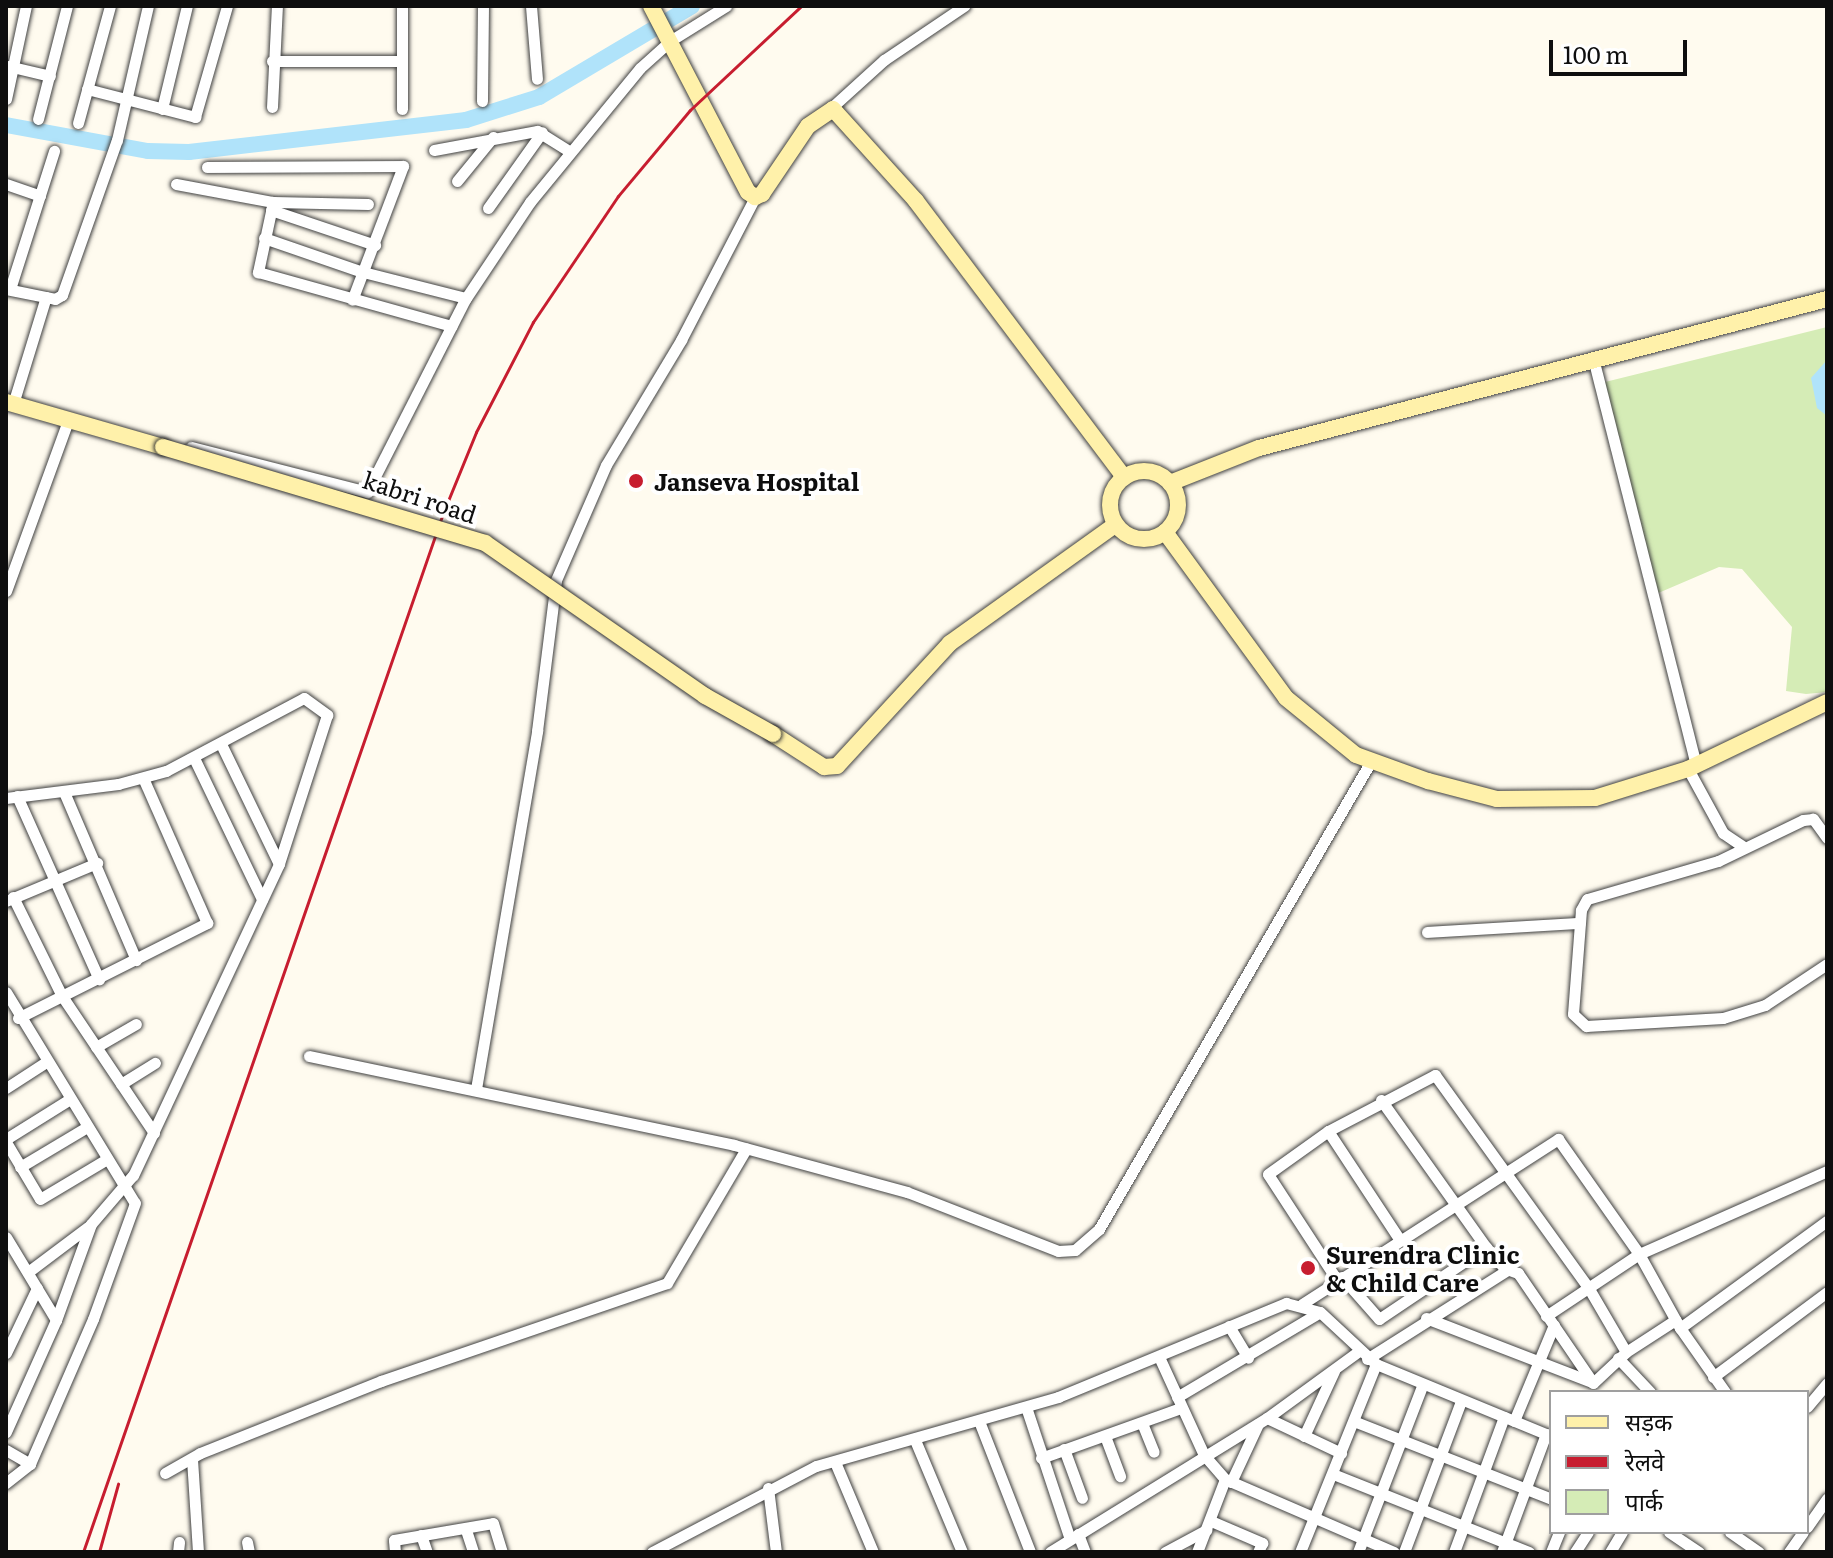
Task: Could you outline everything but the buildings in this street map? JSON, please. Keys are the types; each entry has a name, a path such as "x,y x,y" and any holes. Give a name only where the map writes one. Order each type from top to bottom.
{"street":[{"path":"6,99 9,66 26,6"},
{"path":"38,119 67,6"},
{"path":"78,123 110,6"},
{"path":"54,151 8,289 59,299 117,140 148,6"},
{"path":"162,109 187,6"},
{"path":"87,89 196,116 227,6"},
{"path":"272,107 277,6"},
{"path":"402,6 402,109"},
{"path":"482,101 483,6"},
{"path":"531,6 537,79"},
{"path":"137,440 158,438 365,493 466,298 568,150 668,37 726,6"},
{"path":"476,1089 534,747 556,580 606,465 681,340 755,197 767,190 808,126 884,60 964,6"},
{"path":"653,10 745,187 755,197"},
{"path":"272,61 402,61"},
{"path":"9,66 50,76"},
{"path":"831,108 916,201 1124,477"},
{"path":"434,150 493,137 542,132 568,150"},
{"path":"488,208 542,132"},
{"path":"457,181 493,137"},
{"path":"207,167 401,165 404,169 352,300"},
{"path":"6,184 40,196"},
{"path":"176,184 272,206 375,245"},
{"path":"272,206 368,204"},
{"path":"272,206 258,272 452,326"},
{"path":"264,238 363,272 466,298"},
{"path":"9,403 46,297"},
{"path":"1170,483 1259,448 1827,299"},
{"path":"1594,362 1692,767 1723,833 1742,846"},
{"name":"kabri road","path":"9,403 485,543 705,696 824,767 837,766 950,643 1115,525"},
{"path":"6,591 68,421"},
{"path":"1147,471 1170,483 1178,509 1165,532 1140,539 1115,525 1110,501 1124,477 1147,471"},
{"path":"1165,532 1286,698 1371,761 1497,799 1595,798 1692,767 1827,702"},
{"path":"28,1272 91,1224 125,1188 154,1133 279,864 326,713 304,698 194,758 143,778 64,792 12,797 99,979"},
{"path":"221,744 279,864"},
{"path":"194,758 262,899"},
{"path":"309,1056 476,1089 746,1149 907,1192 1058,1251 1087,1244 1371,761"},
{"path":"18,1018 136,960 208,920 143,778"},
{"path":"64,792 136,960"},
{"path":"1827,838 1813,819 1742,846 1718,861 1590,898 1580,923 1572,1007 1576,1020 1586,1026 1746,1013 1784,995 1827,964"},
{"path":"97,863 53,878 9,899 62,996 154,1133"},
{"path":"1427,932 1580,923"},
{"path":"6,992 18,1018 134,1207 30,1464 6,1483"},
{"path":"96,1047 136,1024"},
{"path":"6,1088 46,1062"},
{"path":"121,1084 155,1063"},
{"path":"1486,1247 1379,1319 1339,1278 1267,1176 1328,1131 1381,1100 1435,1075 1588,1287 1622,1355 1648,1390"},
{"path":"70,1099 6,1140 20,1167 43,1199 107,1159"},
{"path":"1381,1100 1486,1247 1507,1270"},
{"path":"20,1167 87,1127"},
{"path":"1328,1131 1400,1240"},
{"path":"1302,1304 1558,1139 1639,1254 1678,1324 1723,1390"},
{"path":"165,1473 381,1381 667,1283 746,1149"},
{"path":"1546,1316 1639,1254 1827,1171"},
{"path":"1593,1383 1622,1355 1678,1324 1827,1221"},
{"path":"6,1432 56,1320 91,1224"},
{"path":"6,1237 56,1320"},
{"path":"1050,1552 1262,1421 1335,1368 1367,1358 1426,1318 1507,1270 1516,1271 1593,1383"},
{"path":"7,1349 37,1288"},
{"path":"1713,1377 1827,1292"},
{"path":"652,1552 768,1488 835,1462 1026,1407 1160,1359 1275,1306 1302,1304 1320,1312 1367,1358 1422,1386 1549,1435 1504,1547"},
{"path":"1041,1458 1142,1423 1320,1312"},
{"path":"1426,1318 1593,1383"},
{"path":"1454,1552 1485,1472 1554,1325"},
{"path":"1229,1326 1248,1358"},
{"path":"1300,1552 1356,1422 1367,1358"},
{"path":"1160,1359 1204,1455 1228,1480 1394,1552"},
{"path":"1304,1436 1335,1368"},
{"path":"1809,1405 1827,1383"},
{"path":"1358,1552 1422,1386"},
{"path":"1404,1552 1461,1401"},
{"path":"1026,1407 1041,1458 1074,1536 1085,1552"},
{"path":"979,1421 1030,1552"},
{"path":"1262,1421 1341,1453"},
{"path":"1197,1552 1228,1480 1262,1421"},
{"path":"1356,1422 1549,1498"},
{"path":"1142,1423 1154,1452"},
{"path":"1105,1436 1120,1476"},
{"path":"915,1440 962,1552"},
{"path":"1064,1449 1082,1498"},
{"path":"6,1450 30,1464"},
{"path":"192,1459 198,1552"},
{"path":"835,1462 873,1552"},
{"path":"1333,1474 1465,1525 1504,1547 1529,1552"},
{"path":"768,1488 776,1552"},
{"path":"1809,1524 1827,1498"},
{"path":"395,1552 394,1540 495,1523 502,1552"},
{"path":"1165,1552 1208,1525"},
{"path":"1208,1525 1262,1543 1258,1552"},
{"path":"466,1530 473,1552"},
{"path":"1575,1552 1587,1534"},
{"path":"1610,1552 1621,1534"},
{"path":"1672,1534 1699,1552"},
{"path":"1733,1534 1759,1552"},
{"path":"1789,1552 1802,1534"},
{"path":"421,1535 427,1552"}],"green space":[{"path":"1827,327 1827,692 1806,694 1786,691 1792,627 1742,569 1719,567 1656,594 1601,383"}],"water":[{"path":"1827,360 1827,416 1817,408 1811,378"}],"waterway":[{"path":"6,125 148,151 189,152 466,120 539,97 692,6"}],"railway":[{"path":"83,1552 443,513 476,432 533,322 618,196 690,110 801,6"},
{"path":"99,1552 118,1484"}],"place":[{"name":"Janseva Hospital","path":"636,481"},
{"name":"Surendra Clinic & Child Care","path":"1308,1268"}]}
